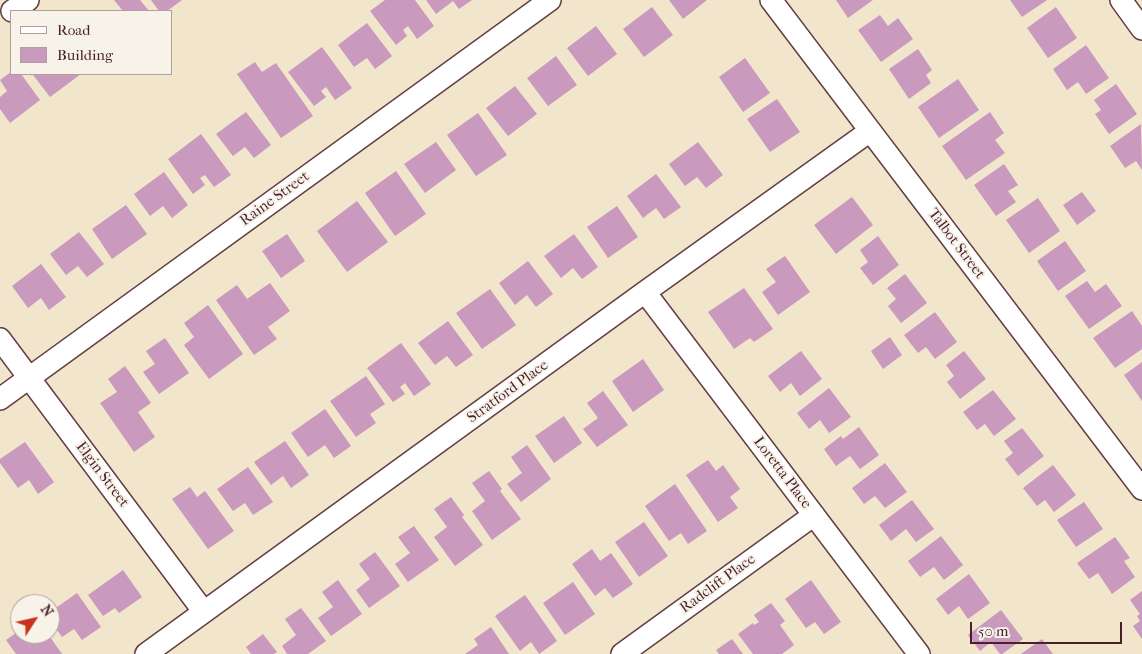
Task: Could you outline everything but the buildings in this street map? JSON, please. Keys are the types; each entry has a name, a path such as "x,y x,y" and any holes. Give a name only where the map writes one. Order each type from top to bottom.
{"street":[{"path":"15,10 28,0"},
{"name":"Raine Street","path":"0,399 550,0"},
{"name":"Talbot Street","path":"771,0 1142,488"},
{"path":"1121,0 1142,29"},
{"name":"Stratford Place","path":"146,654 870,131"},
{"name":"Loretta Place","path":"645,292 919,654"},
{"name":"Elgin Street","path":"0,339 204,612"},
{"name":"Radclift Place","path":"622,654 814,515"}]}
